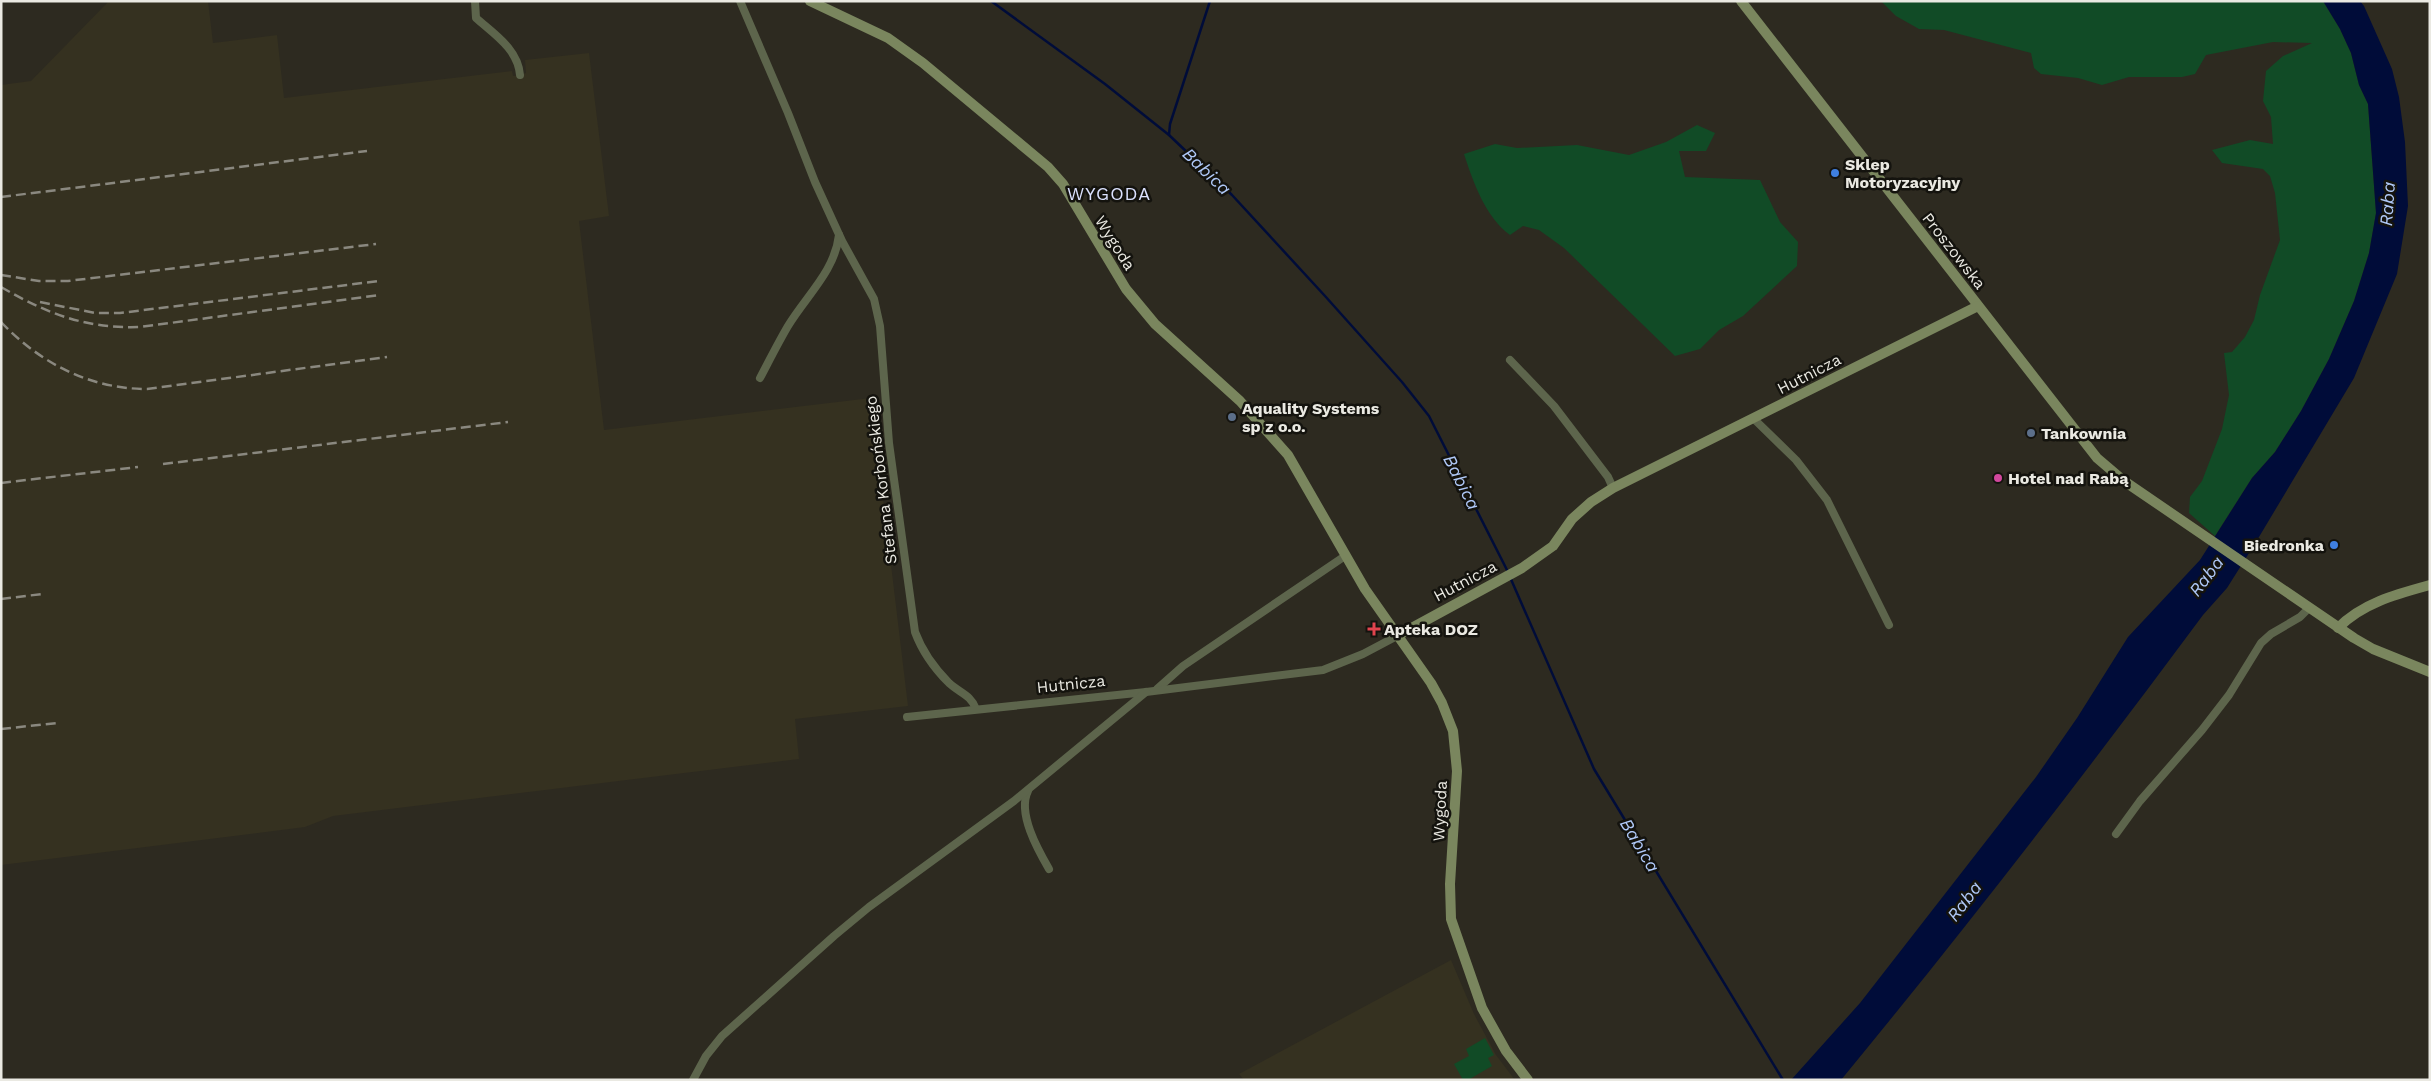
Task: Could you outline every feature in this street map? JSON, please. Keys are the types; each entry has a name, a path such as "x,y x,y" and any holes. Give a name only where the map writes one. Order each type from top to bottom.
{"street":[{"path":"475,1 476,18 510,50 519,66 520,75"},
{"name":"Stefana Korbońskiego","path":"740,1 815,182 839,233 874,298 880,326 889,443 914,632 922,650 950,684 973,699 976,709"},
{"name":"Wygoda","path":"810,1 888,38 923,64 1048,167 1062,184 1126,289 1155,324 1240,401 1288,455 1345,556 1397,636 1431,683 1442,703 1453,731 1457,771 1450,884 1451,919 1482,1008 1506,1051 1528,1080"},
{"name":"Proszowska","path":"1741,1 2098,458 2158,504 2338,628 2373,649 2430,672"},
{"path":"760,378 787,326 828,269 836,250 839,233"},
{"name":"Hutnicza","path":"907,717 1146,692 1323,670 1363,654 1522,568 1553,546 1572,519 1591,502 1613,488 1978,306"},
{"path":"1510,360 1554,406 1608,477 1613,488"},
{"path":"1754,419 1796,460 1827,500 1889,625"},
{"path":"1156,690 1183,666 1345,556"},
{"path":"2338,628 2367,607 2398,594 2430,585"},
{"path":"2116,834 2140,801 2224,702 2261,643 2270,634 2300,617 2309,608"},
{"path":"693,1080 706,1056 722,1036 834,936 869,907 991,819 1146,692"},
{"path":"1028,789 1024,798 1033,840 1049,869"}],"shaded area":[{"path":"109,1 208,1 213,43 277,35 284,98 512,71 513,76 520,75 526,73 525,60 589,53 609,216 579,221 604,430 871,398 908,706 795,719 799,759 333,816 305,827 1,865 1,85 31,81"},
{"path":"1451,960 1474,1014 1496,1055 1515,1080 1244,1080 1239,1074"}],"green space":[{"path":"1881,1 2323,1 2340,29 2351,53 2359,85 2368,104 2376,213 2369,253 2354,301 2329,359 2301,411 2275,452 2252,478 2215,536 2189,513 2190,497 2202,481 2222,429 2229,395 2224,353 2232,352 2245,337 2254,320 2260,295 2280,240 2275,193 2270,176 2263,169 2222,163 2212,150 2250,140 2273,144 2271,117 2263,101 2266,71 2283,56 2312,43 2273,42 2206,55 2195,74 2182,77 2129,77 2102,85 2078,78 2041,74 2034,68 2031,53 1944,30 1919,29 1896,16"},
{"path":"1697,125 1715,133 1706,151 1679,151 1685,177 1760,180 1780,222 1798,242 1797,266 1743,316 1719,330 1700,349 1675,356 1564,248 1539,230 1523,226 1510,235 1502,228 1481,199 1464,154 1495,144 1517,148 1577,145 1629,155 1666,142"},
{"path":"1485,1038 1494,1055 1488,1058 1492,1066 1468,1080 1463,1080 1454,1064 1469,1056 1466,1049"}],"water":[{"name":"Raba","path":"2323,1 2360,1 2364,6 2392,69 2399,97 2405,142 2408,206 2397,274 2354,378 2227,588 2203,615 1980,908 1841,1080 1791,1080 1860,1003 2036,777 2077,718 2128,637 2200,560 2252,478 2275,452 2301,411 2329,359 2354,301 2369,253 2376,213 2368,104 2359,85 2351,53 2340,29"}],"waterway":[{"name":"Babica","path":"991,1 1105,84 1169,135 1232,195 1325,296 1402,382 1429,416 1508,572"},
{"path":"1169,135 1170,124 1210,1"},
{"name":"Babica","path":"1510,577 1594,769 1783,1080"}],"railway":[{"path":"1,197 367,151"},
{"path":"1,275 39,281 68,281 376,244"},
{"path":"40,302 95,313 120,313 379,281"},
{"path":"1,287 35,305 68,318 120,327 140,327 380,295"},
{"path":"1,322 32,350 67,371 86,379 126,388 147,389 387,357"},
{"path":"163,464 508,422"},
{"path":"1,483 138,467"},
{"path":"1,599 42,594"},
{"path":"1,729 57,723"}],"place":[{"name":"Sklep Motoryzacyjny","path":"1835,173"},
{"name":"Aquality Systems sp z o.o.","path":"1232,417"},
{"name":"Tankownia","path":"2031,433"},
{"name":"Hotel nad Rabą","path":"1998,478"},
{"name":"Biedronka","path":"2334,545"},
{"name":"Apteka DOZ","path":"1374,629"}],"district":[{"name":"WYGODA","path":"1109,193"}]}
